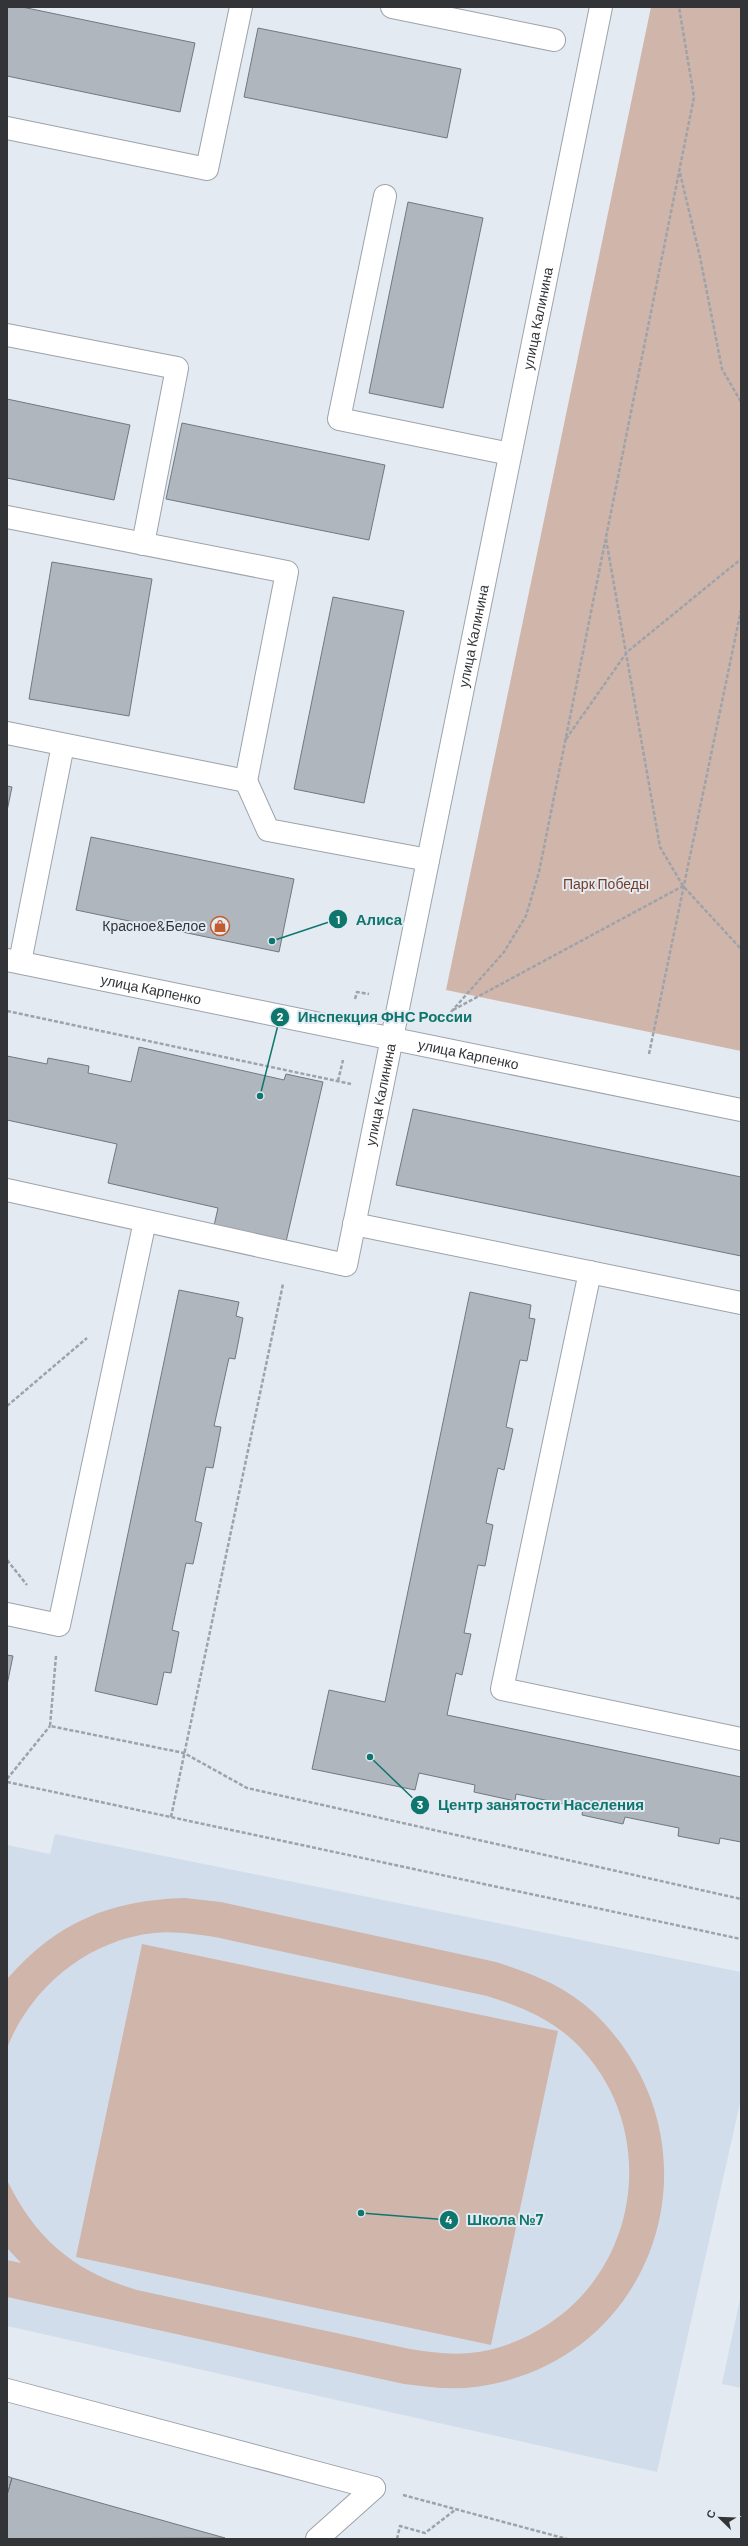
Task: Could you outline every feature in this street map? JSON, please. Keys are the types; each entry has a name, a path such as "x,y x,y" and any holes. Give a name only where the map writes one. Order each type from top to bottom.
{"street":[{"path":"7,128 207,169 241,7"},
{"path":"392,7 554,40"},
{"name":"улица Калинина","path":"290,1253 346,1265 601,7"},
{"path":"385,196 339,419 510,454"},
{"path":"7,334 177,368 143,544"},
{"path":"7,517 287,572 246,781 268,830 428,860"},
{"path":"7,733 246,781"},
{"path":"13,961 63,745"},
{"name":"улица Карпенко","path":"13,961 392,1037 741,1110"},
{"path":"7,1190 290,1253"},
{"path":"7,1614 59,1625 145,1221"},
{"path":"354,1224 741,1303"},
{"path":"590,1272 502,1689 741,1739"},
{"path":"7,2390 374,2488"},
{"path":"317,2539 374,2488"}],"path":[{"path":"679,7 694,97 539,872 526,916 504,952 451,1012 683,886"},
{"path":"680,172 700,257 722,370 741,402"},
{"path":"606,538 660,847 683,886 741,949"},
{"path":"565,740 627,652 741,559"},
{"path":"649,1054 741,610"},
{"path":"7,1011 382,1090"},
{"path":"171,1817 290,1253"},
{"path":"7,1406 128,1304"},
{"path":"7,1779 50,1726 59,1625"},
{"path":"50,1726 184,1753 247,1788 741,1899"},
{"path":"7,1782 741,1939"},
{"path":"374,2488 567,2539"},
{"path":"397,2539 400,2526 425,2532 455,2510"}],"shaded area":[{"path":"55,1834 741,1972 741,2099 657,2472 7,2326 7,1845 50,1854"},
{"path":"741,2294 741,2388 722,2384"}],"green space":[{"name":"Парк Победы","path":"651,7 741,7 741,1051 446,990"},
{"path":"185,1898 221,1902 496,1962 535,1976 559,1987 582,2002 592,2011 634,2063 657,2120 664,2180 655,2238 630,2291 591,2336 539,2369 475,2387 440,2388 404,2384 7,2297 7,2260 21,2263 7,2248 7,2180 18,2201 44,2236 76,2263 115,2282 137,2290 410,2349 432,2352 462,2354 483,2351 509,2344 533,2333 566,2311 593,2282 613,2248 625,2212 629,2174 626,2136 614,2099 595,2066 568,2036 540,2017 498,1999 215,1937 162,1932 130,1937 107,1945 85,1956 65,1970 31,2005 7,2048 7,1979 26,1959 45,1943 66,1929 109,1909 133,1903"},
{"path":"142,1944 558,2031 491,2345 76,2257"}],"building":[{"path":"7,7 22,7 195,43 180,112 7,76"},
{"path":"258,28 461,69 447,138 244,97"},
{"path":"408,202 483,218 443,408 369,393"},
{"path":"7,399 130,425 114,500 7,478"},
{"path":"182,423 385,465 369,540 166,499"},
{"path":"52,562 152,579 129,716 29,699"},
{"path":"333,597 404,611 364,803 294,789"},
{"path":"7,786 12,787 7,811"},
{"path":"91,837 294,879 279,952 76,910"},
{"path":"139,1047 284,1080 286,1074 323,1082 285,1246 213,1230 218,1208 108,1183 117,1144 7,1120 7,1056 47,1064 48,1058 89,1066 88,1073 131,1082"},
{"path":"413,1109 741,1177 741,1256 396,1185"},
{"path":"179,1290 239,1302 236,1316 243,1318 235,1359 229,1358 214,1426 221,1427 213,1468 206,1467 195,1521 202,1523 193,1564 186,1563 172,1630 179,1632 171,1673 164,1672 157,1705 95,1691"},
{"path":"470,1292 531,1305 529,1318 535,1319 527,1361 520,1360 506,1427 513,1429 504,1470 498,1468 486,1523 493,1525 485,1566 478,1565 464,1633 471,1634 462,1675 456,1673 447,1715 741,1777 741,1842 720,1838 719,1844 678,1836 679,1828 625,1817 623,1824 582,1815 583,1808 516,1794 515,1801 474,1792 475,1785 419,1773 415,1790 312,1769 329,1690 385,1702"},
{"path":"7,1655 13,1656 7,1685"},
{"path":"7,2476 12,2478 7,2495"},
{"path":"12,2478 225,2538 7,2539 7,2495"}],"place":[{"name":"Красное&Белое","path":"220,926"},
{"name":"Алиса","path":"272,941"},
{"name":"Инспекция ФНС России","path":"260,1096"},
{"name":"Центр занятости Населения","path":"370,1757"},
{"name":"Школа №7","path":"361,2213"}]}
